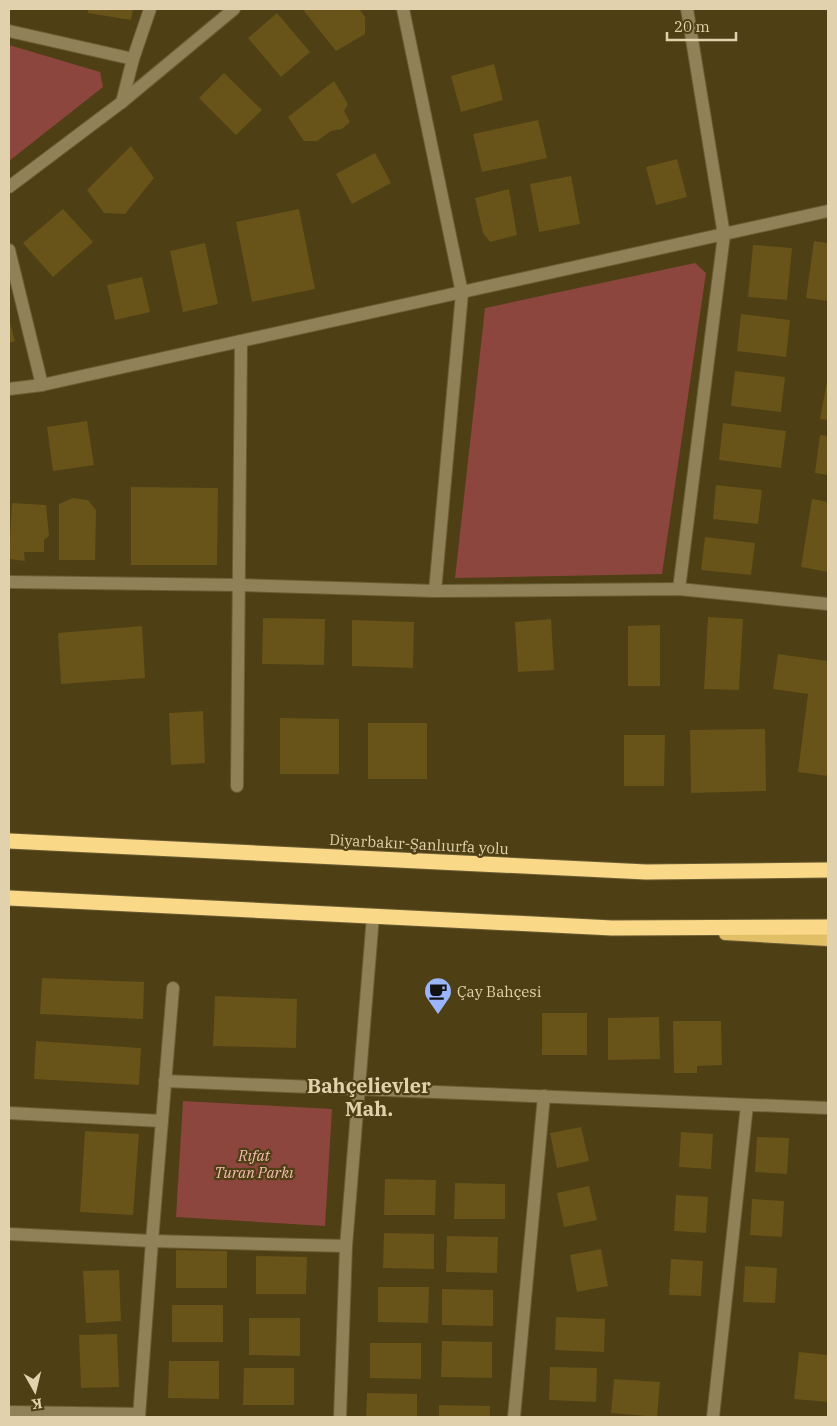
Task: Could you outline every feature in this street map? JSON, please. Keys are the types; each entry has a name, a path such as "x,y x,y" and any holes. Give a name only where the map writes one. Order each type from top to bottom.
{"highway":[{"name":"Diyarbakır-Şanlıurfa yolu","path":"9,841 646,872 828,870"},
{"path":"9,898 612,928 828,927"}],"main road":[{"path":"612,928 828,940"}],"street":[{"path":"122,102 133,59 150,9"},
{"path":"9,187 122,102 234,9"},
{"path":"402,9 462,293 435,592"},
{"path":"679,589 724,235 687,9"},
{"path":"9,32 133,59"},
{"path":"9,389 42,385 828,211"},
{"path":"9,250 42,385"},
{"path":"237,786 242,341"},
{"path":"9,582 239,585 435,592 679,589 828,604"},
{"path":"340,1417 346,1246 373,916"},
{"path":"9,1412 139,1416 173,988"},
{"path":"165,1080 828,1108"},
{"path":"514,1417 544,1096"},
{"path":"713,1417 747,1105"},
{"path":"9,1114 162,1121"},
{"path":"9,1234 152,1241 346,1246"}],"green space":[{"path":"9,45 100,72 103,87 9,161"},
{"path":"695,263 706,273 662,574 455,578 485,308"},
{"name":"Rıfat Turan Parkı","path":"183,1101 332,1109 325,1226 176,1217"}],"building":[{"path":"88,9 133,9 131,20 88,13"},
{"path":"305,9 359,9 365,17 365,34 336,51 304,11"},
{"path":"277,13 310,52 281,77 248,38"},
{"path":"494,64 503,100 461,112 451,76"},
{"path":"224,73 262,110 236,135 199,98"},
{"path":"334,81 348,104 344,111 350,122 342,129 331,131 317,141 304,141 288,117"},
{"path":"538,120 547,158 482,172 473,134"},
{"path":"131,146 154,178 125,214 104,213 87,190"},
{"path":"375,153 391,183 352,204 336,174"},
{"path":"677,159 687,197 656,205 646,167"},
{"path":"571,176 580,224 539,232 530,184"},
{"path":"509,189 517,235 490,242 483,233 475,198"},
{"path":"63,209 93,242 53,277 23,243"},
{"path":"299,209 315,289 252,302 236,222"},
{"path":"814,241 828,243 828,301 806,298"},
{"path":"205,243 218,304 183,312 170,251"},
{"path":"753,245 792,248 787,300 748,297"},
{"path":"142,277 150,312 115,320 107,285"},
{"path":"741,314 790,320 786,357 737,351"},
{"path":"9,319 15,341 9,343"},
{"path":"735,371 785,377 781,412 731,406"},
{"path":"828,381 828,420 820,419"},
{"path":"87,421 94,465 53,471 47,427"},
{"path":"723,423 786,431 781,468 719,460"},
{"path":"820,435 828,436 828,475 815,473"},
{"path":"716,485 762,490 758,524 713,519"},
{"path":"131,487 218,488 217,565 131,565"},
{"path":"73,498 88,500 96,510 95,560 59,560 59,504"},
{"path":"812,499 828,502 828,572 801,567"},
{"path":"12,503 46,505 49,536 44,540 44,552 24,552 25,561 9,559"},
{"path":"705,537 755,543 751,575 701,570"},
{"path":"708,617 743,619 739,690 704,689"},
{"path":"263,618 325,619 324,665 262,664"},
{"path":"551,619 554,670 518,672 515,622"},
{"path":"352,620 414,622 413,668 352,666"},
{"path":"660,625 660,686 628,686 628,626"},
{"path":"142,626 145,678 61,684 58,633"},
{"path":"778,654 828,661 828,776 798,772 808,694 773,689"},
{"path":"203,711 205,763 171,765 169,713"},
{"path":"280,718 339,719 339,774 280,774"},
{"path":"368,723 427,723 427,779 368,779"},
{"path":"765,729 766,791 691,793 690,730"},
{"path":"624,735 665,735 664,786 624,786"},
{"path":"42,978 144,982 143,1019 40,1014"},
{"path":"215,996 297,999 296,1048 213,1046"},
{"path":"542,1013 587,1013 587,1055 542,1055"},
{"path":"659,1017 660,1059 608,1060 608,1018"},
{"path":"673,1021 721,1021 722,1065 697,1066 697,1073 674,1073"},
{"path":"36,1041 141,1048 139,1085 34,1079"},
{"path":"581,1127 589,1161 557,1168 550,1133"},
{"path":"85,1131 139,1134 133,1215 80,1212"},
{"path":"681,1132 713,1134 711,1169 679,1167"},
{"path":"757,1137 789,1138 787,1174 755,1172"},
{"path":"385,1179 436,1180 435,1215 384,1215"},
{"path":"455,1183 505,1184 505,1219 454,1219"},
{"path":"589,1186 597,1220 564,1227 557,1193"},
{"path":"676,1195 708,1197 706,1233 674,1231"},
{"path":"752,1199 784,1201 782,1237 750,1235"},
{"path":"384,1233 434,1234 434,1269 383,1268"},
{"path":"447,1236 498,1237 497,1273 446,1272"},
{"path":"601,1249 608,1286 577,1292 570,1255"},
{"path":"176,1250 227,1251 227,1288 176,1288"},
{"path":"256,1256 307,1257 306,1294 256,1294"},
{"path":"671,1259 703,1261 701,1296 669,1295"},
{"path":"745,1266 777,1268 775,1303 743,1302"},
{"path":"119,1270 121,1321 86,1323 83,1271"},
{"path":"378,1287 429,1287 428,1323 378,1322"},
{"path":"442,1289 493,1290 493,1326 442,1325"},
{"path":"172,1305 223,1305 223,1342 172,1342"},
{"path":"556,1317 605,1319 604,1352 555,1350"},
{"path":"249,1318 300,1318 300,1356 249,1355"},
{"path":"117,1334 119,1387 81,1388 79,1335"},
{"path":"442,1341 492,1342 492,1378 441,1377"},
{"path":"370,1343 421,1343 421,1379 370,1378"},
{"path":"799,1352 828,1355 828,1402 794,1399"},
{"path":"169,1361 219,1361 219,1399 168,1398"},
{"path":"550,1367 597,1368 596,1402 549,1400"},
{"path":"244,1368 294,1368 294,1405 243,1405"},
{"path":"614,1379 660,1382 657,1417 611,1413"},
{"path":"367,1393 417,1394 417,1417 366,1417"},
{"path":"439,1405 490,1406 490,1417 439,1417"}],"place":[{"name":"Çay Bahçesi","path":"438,1015"}],"district":[{"name":"Bahçelievler Mah.","path":"369,1096"}]}
